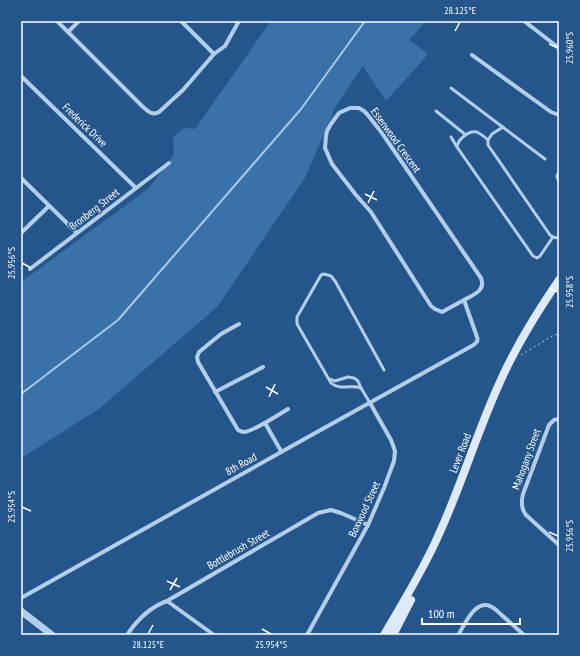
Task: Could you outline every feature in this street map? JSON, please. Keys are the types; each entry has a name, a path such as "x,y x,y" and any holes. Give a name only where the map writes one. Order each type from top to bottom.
{"main road":[{"name":"Lever Road","path":"384,635 405,600 440,533 489,407 509,362 536,314 559,280"},
{"name":"Lever Road","path":"393,635 444,532 513,360 539,315 559,288"}],"street":[{"path":"57,21 142,106 154,114 159,112 183,90 214,54 227,43 239,21"},
{"path":"68,32 79,21"},
{"path":"181,21 214,54"},
{"path":"524,21 559,48"},
{"path":"472,55 551,112 559,115"},
{"name":"Frederick Drive","path":"21,76 136,188"},
{"name":"Essenwood Crescent","path":"356,107 360,108 367,114 481,278 483,284 481,288 464,300 442,312 431,306 371,212 332,164 325,148 325,143 327,131 339,112 356,107"},
{"name":"Bronberg Street","path":"30,269 169,163"},
{"path":"21,178 77,233"},
{"path":"21,233 49,206"},
{"name":"8th Road","path":"21,598 476,344 478,339 464,300"},
{"path":"240,324 221,334 204,347 197,354 198,362 238,430 245,432 288,409"},
{"path":"216,392 263,367"},
{"name":"Boxwood Street","path":"307,635 368,525 394,460 395,455 391,440 370,403"},
{"name":"Mahogany Street","path":"559,419 554,420 549,425 521,501 526,515 559,545"},
{"path":"265,422 281,452"},
{"name":"Bottlebrush Street","path":"126,635 139,619 158,605 318,513 331,510 368,525"},
{"path":"167,601 214,635"},
{"path":"458,635 474,609 484,605 495,609 524,635"},
{"path":"21,611 52,635"}],"lane":[{"path":"451,88 545,159"},
{"path":"436,111 466,135"},
{"path":"488,140 492,134 503,127"},
{"path":"457,146 458,142 472,132 477,132 488,140 494,154 550,235 557,238 559,237"},
{"path":"451,137 533,256 537,258 540,256 553,237"},
{"path":"559,172 557,176 559,182"},
{"path":"361,388 356,386 339,388 334,386 296,321 318,280 324,274 331,276 335,281 384,370"},
{"name":"Boxwood Street","path":"329,379 335,381 351,377 358,381 370,403"}],"path":[{"path":"513,360 554,335 559,334"}],"shaded area":[{"path":"271,21 426,21 409,40 427,53 425,58 386,101 363,66 336,106 305,178 217,307 99,409 21,458 21,282 148,189 174,155 173,137 184,128 195,129"}],"waterway":[{"path":"21,394 118,320 301,109 365,21"}]}
